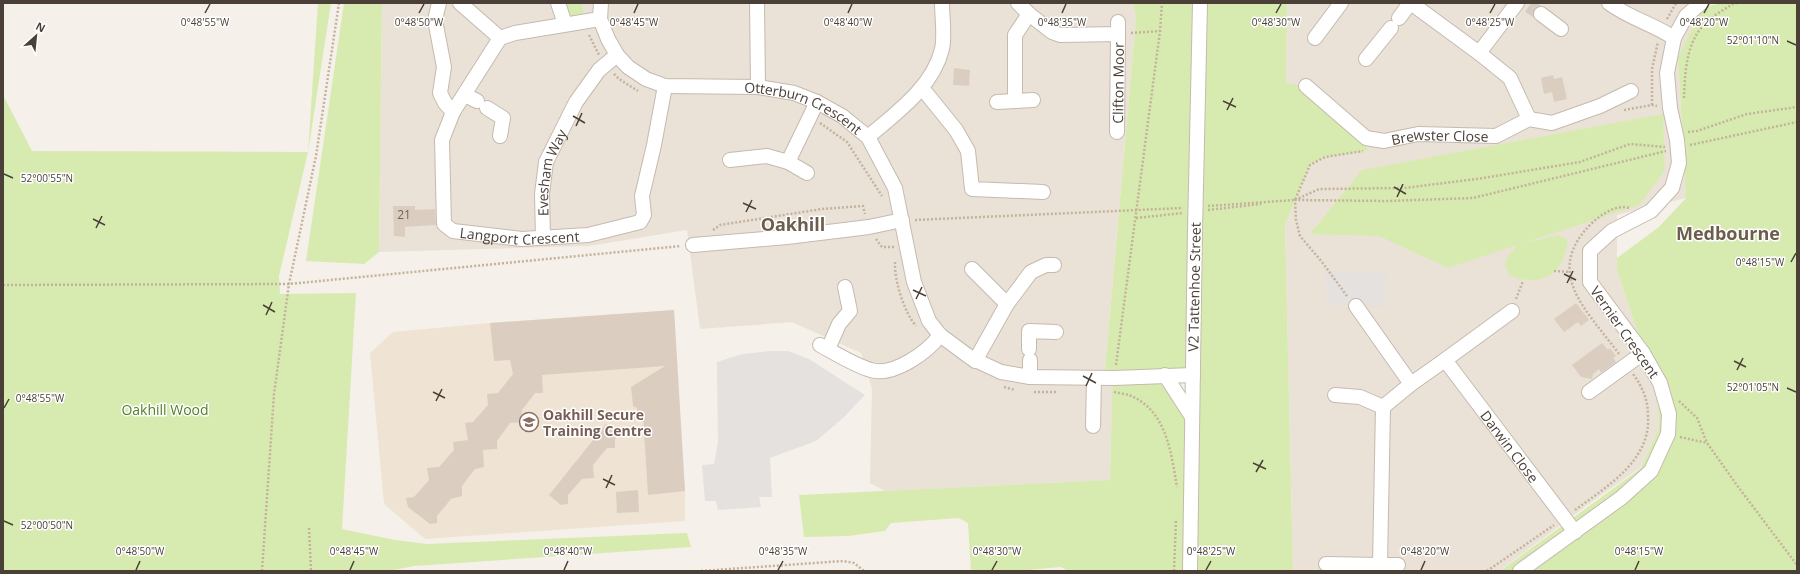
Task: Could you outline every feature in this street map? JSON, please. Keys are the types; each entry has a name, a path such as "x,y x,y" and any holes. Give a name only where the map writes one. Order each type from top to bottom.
{"street":[{"path":"439,3 435,20 444,68 440,93 445,103 453,112"},
{"path":"460,3 500,38 515,33 600,19"},
{"path":"558,3 565,24"},
{"name":"Otterburn Crescent","path":"600,3 600,19 608,39 617,55 628,67 664,93 758,86 794,93 817,102 842,116 868,137 895,188 914,282 929,321 940,335 975,360 1001,372 1030,378 1114,378 1165,375 1192,376"},
{"path":"758,3 758,86"},
{"path":"868,137 922,88 933,74 942,48 942,3"},
{"name":"Clifton Moor","path":"1018,3 1029,14 1052,32 1060,35 1118,28 1117,132"},
{"name":"V2 Tattenhoe Street","path":"1190,571 1192,376 1200,3"},
{"path":"1315,38 1340,3"},
{"path":"1366,60 1410,3 1479,53 1510,78 1530,118 1552,123 1600,106 1631,91"},
{"path":"1609,3 1621,12 1662,30 1674,38"},
{"name":"Vernier Crescent","path":"1520,571 1621,498 1651,471 1668,434 1669,414 1660,383 1643,353 1590,282 1590,251 1612,231 1651,211 1672,188 1679,163 1670,108 1667,73 1674,38 1686,16 1701,3"},
{"path":"1479,53 1528,7 1561,29"},
{"path":"1015,101 1015,35 1029,14"},
{"name":"Langport Crescent","path":"500,38 476,101 453,112 442,140 444,224 447,228 453,231 522,239 588,236 640,222 644,215 642,196 664,93"},
{"name":"Evesham Way","path":"543,237 542,194 546,162 576,102 599,70 617,55"},
{"name":"Brewster Close","path":"1306,86 1366,138 1384,141 1418,134 1496,136 1530,118"},
{"path":"922,88 956,130 968,151 972,189 1043,192"},
{"path":"997,102 1033,100"},
{"path":"476,101 503,118 500,136"},
{"path":"788,162 817,102"},
{"path":"730,160 767,156 788,162 807,173"},
{"path":"692,245 869,228 902,220"},
{"path":"975,360 1006,304 1031,272 1046,265 1054,265"},
{"path":"972,269 1006,304"},
{"path":"845,286 850,311 839,324 824,347 872,370 889,370 907,363 924,352 933,345 940,335"},
{"path":"1356,306 1410,384"},
{"path":"1380,565 1383,407 1410,384 1512,311"},
{"path":"1030,378 1029,331 1056,332"},
{"path":"1589,392 1643,353"},
{"name":"Darwin Close","path":"1445,360 1575,532"},
{"path":"1165,375 1192,417"},
{"path":"1093,426 1094,378"},
{"path":"1334,395 1360,397 1383,407"},
{"path":"1326,564 1350,568 1380,565 1398,566"}],"path":[{"path":"262,571 274,394 289,284 316,156 339,3"},
{"path":"1162,3 1160,31 1136,218 1112,392 1129,395 1147,406 1161,422 1171,450 1177,488"},
{"path":"1708,20 1732,4 1737,3"},
{"path":"584,21 593,46 606,65 619,79 649,97 664,93"},
{"path":"1118,28 1160,31"},
{"path":"1295,200 1319,189 1404,188 1477,179 1580,162 1630,144 1669,147 1677,144 1685,132 1697,131 1747,114 1797,107"},
{"path":"809,117 829,128 847,142 886,200"},
{"path":"1204,210 1295,200 1388,201 1473,198 1677,144 1797,122"},
{"path":"1295,200 1296,220 1300,236 1322,262 1348,298 1356,306"},
{"path":"3,285 289,284 692,245 720,224 822,209 863,206 869,228 882,247 896,247"},
{"path":"902,220 1137,210"},
{"path":"1136,218 1189,212"},
{"path":"1554,271 1570,272"},
{"path":"1512,311 1523,281"},
{"path":"1675,397 1697,418 1707,443 1797,565"},
{"path":"1668,434 1707,443"},
{"path":"1174,571 1176,518"},
{"path":"309,528 311,571"},
{"path":"701,571 843,561 854,563 864,571"}],"shaded area":[{"path":"382,3 558,3 583,21 583,3 1133,3 1136,18 1105,369 1115,370 1112,392 1110,480 885,491 870,483 872,389 861,353 792,322 700,329 687,230 589,246 379,252"},
{"path":"1287,3 1699,3 1702,8 1678,59 1686,198 1617,215 1617,270 1657,391 1659,428 1640,468 1499,571 1293,571 1285,225 1310,165 1325,157 1367,151 1286,84"},
{"path":"1326,271 1386,271 1384,307 1327,305"},
{"name":"Oakhill Secure Training Centre","path":"674,310 685,491 685,521 425,539 384,504 370,353 393,332 490,323"},
{"path":"788,351 809,359 865,395 843,418 816,441 770,458 772,497 759,497 761,507 718,510 716,501 705,501 702,465 714,464 718,442 717,362 742,354"}],"green space":[{"path":"318,3 331,3 308,152"},
{"path":"344,3 382,3 379,252 364,264 306,261"},
{"path":"558,3 583,3 583,21 565,24"},
{"path":"1133,3 1287,3 1286,83 1306,86 1366,138 1367,151 1325,157 1310,165 1285,225 1293,571 1068,571 1061,567 1016,571 971,571 968,523 959,518 891,523 885,531 848,536 804,537 799,495 1110,480 1112,392 1115,370 1105,370 1136,18","holes":["1166,375 1192,376 1192,416"]},
{"path":"1721,3 1797,3 1797,571 1500,571 1640,469 1659,428 1657,391 1617,270 1617,258 1659,227 1686,198 1678,58 1702,8"},
{"name":"Oakhill Wood","path":"3,95 32,151 308,152 279,276 280,294 356,293 342,529 395,540 427,544 687,533 691,547 414,566 389,571 3,571"},
{"path":"1663,114 1665,170 1639,205 1524,243 1559,235 1568,240 1566,252 1562,262 1549,276 1541,279 1521,279 1509,275 1505,265 1507,258 1517,245 1448,268 1379,236 1310,234 1362,170"}],"building":[{"path":"954,68 970,70 969,86 953,85"},
{"path":"1553,75 1554,79 1562,77 1567,99 1554,102 1552,92 1544,94 1541,78"},
{"path":"393,206 415,206 415,210 435,209 436,225 405,227 405,237 394,236"},
{"path":"1576,303 1589,320 1581,326 1578,322 1564,332 1554,319"},
{"path":"674,310 685,491 648,495 643,416 638,415 637,408 633,406 631,387 665,366 542,375 543,393 535,393 522,410 521,422 510,423 497,441 497,449 483,450 484,467 475,469 462,486 462,496 451,499 437,516 437,523 430,524 408,507 406,498 414,497 429,480 427,468 439,467 454,450 453,442 468,440 465,423 473,422 488,405 487,394 498,393 513,374 510,360 494,361 490,323"},
{"path":"1602,343 1608,350 1610,348 1616,356 1613,358 1616,362 1601,373 1599,369 1593,374 1592,379 1581,377 1572,365"},
{"path":"606,424 619,434 615,439 615,448 607,448 593,465 594,478 582,479 568,495 568,504 561,505 549,495"},
{"path":"638,490 639,512 617,513 616,492"}],"tunnel":[{"path":"1529,6 1541,14"}],"place":[{"name":"Oakhill Secure Training Centre","path":"529,422"}],"district":[{"name":"Oakhill","path":"793,224"},
{"name":"Medbourne","path":"1728,233"}]}
